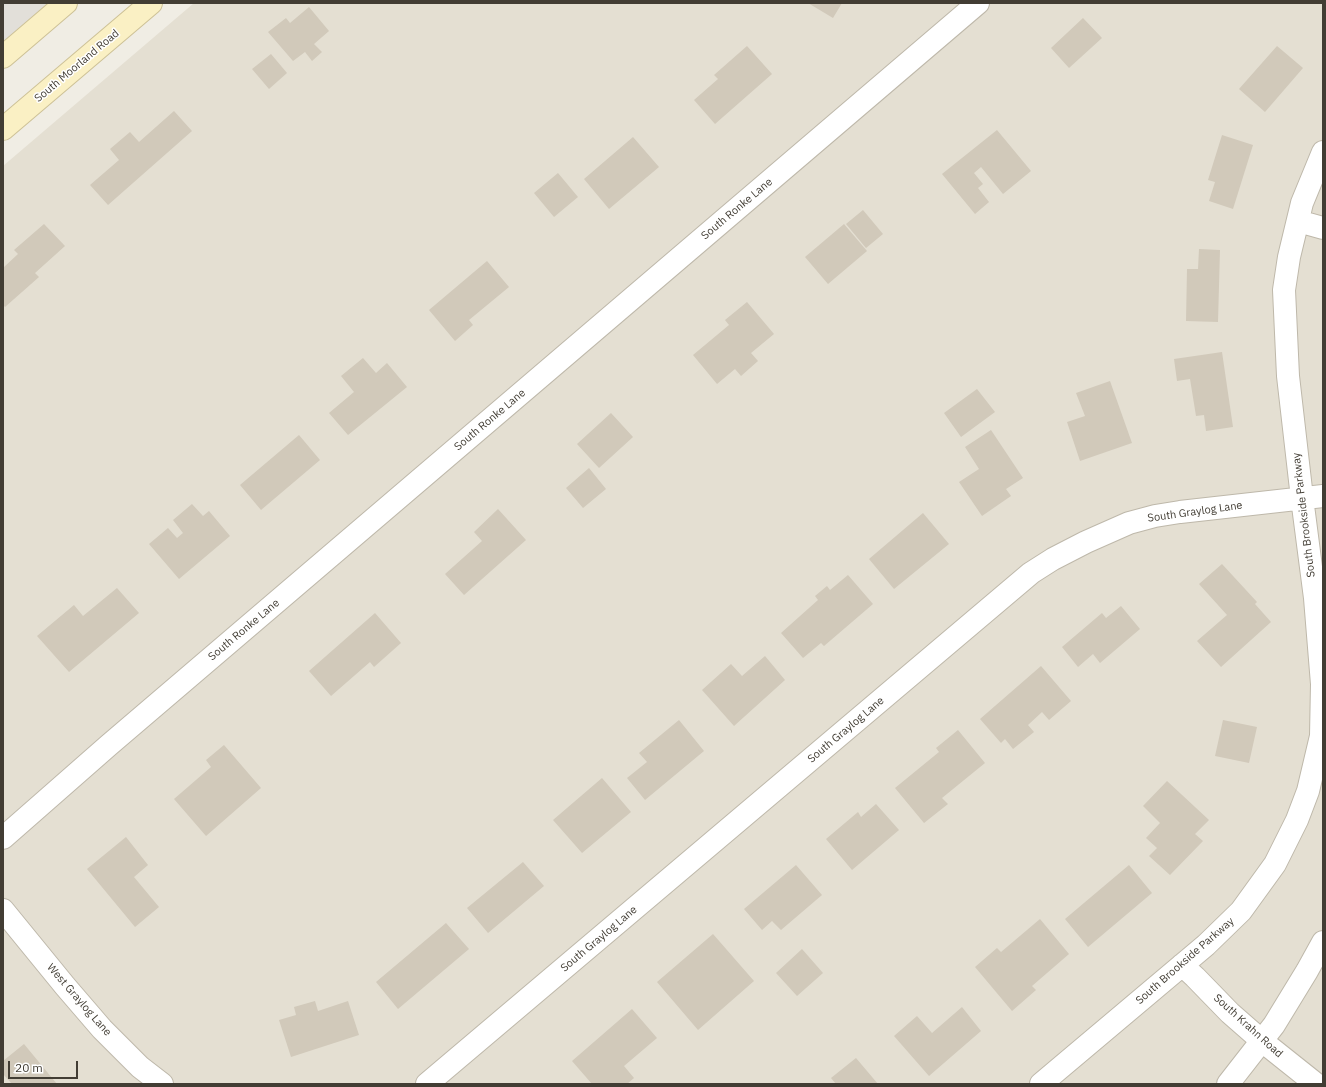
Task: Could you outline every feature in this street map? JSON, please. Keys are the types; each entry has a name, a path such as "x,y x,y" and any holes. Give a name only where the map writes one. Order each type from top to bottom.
{"main road":[{"path":"3,57 66,3"},
{"name":"South Moorland Road","path":"3,129 151,3"}],"street":[{"name":"South Ronke Lane","path":"3,838 134,724 978,3"},
{"name":"South Brookside Parkway","path":"1041,1084 1206,945 1241,911 1275,864 1297,820 1308,791 1321,736 1322,684 1315,598 1288,376 1284,290 1289,257 1302,203 1323,152"},
{"path":"1298,221 1323,228"},
{"name":"South Graylog Lane","path":"427,1084 1031,573 1048,562 1086,542 1129,524 1154,516 1323,496"},
{"name":"West Graylog Lane","path":"3,910 102,1029 140,1067 162,1084"},
{"path":"1228,1084 1274,1026 1307,972 1323,942"},
{"name":"South Krahn Road","path":"1182,965 1230,1013 1262,1041 1316,1084"}],"shaded area":[{"path":"3,3 66,3 3,57"},
{"path":"194,3 1323,3 1323,1084 3,1084 3,166"}],"building":[{"path":"808,3 842,3 833,18"},
{"path":"309,7 329,31 314,44 322,52 312,61 305,52 293,61 268,32 286,18 290,23"},
{"path":"1083,18 1102,38 1069,68 1051,48"},
{"path":"747,46 772,74 715,124 694,100 718,79 714,75"},
{"path":"1277,46 1303,68 1265,112 1239,89"},
{"path":"271,54 287,73 269,89 252,69"},
{"path":"174,111 192,131 108,205 90,185 119,160 110,149 130,132 139,142"},
{"path":"997,130 1031,171 1003,194 981,167 974,173 983,184 978,188 989,202 975,214 942,174"},
{"path":"1222,135 1253,145 1233,209 1209,201 1215,182 1208,180"},
{"path":"633,137 659,167 609,209 584,179"},
{"path":"558,173 578,197 554,217 534,193"},
{"path":"863,210 883,234 866,248 846,224"},
{"path":"44,224 65,246 35,273 39,277 5,307 3,305 3,268 18,254 14,250"},
{"path":"844,224 867,251 828,284 805,257"},
{"path":"1199,249 1220,250 1218,322 1186,321 1187,269 1198,269"},
{"path":"487,261 509,287 469,320 473,325 455,341 429,310"},
{"path":"747,302 774,334 751,353 758,361 741,376 735,369 717,384 693,355 729,325 725,320"},
{"path":"1222,352 1233,427 1206,431 1204,415 1196,416 1190,379 1177,381 1174,359"},
{"path":"363,358 376,373 387,363 407,387 348,435 329,413 354,392 341,376"},
{"path":"1110,381 1132,443 1080,461 1067,422 1085,416 1076,393"},
{"path":"977,389 995,412 961,437 944,413"},
{"path":"611,413 633,437 599,468 577,444"},
{"path":"991,430 1023,478 1006,489 1011,496 982,516 959,482 979,469 965,447"},
{"path":"299,435 320,460 261,510 240,485"},
{"path":"589,468 606,489 583,508 566,488"},
{"path":"192,504 203,516 209,511 230,536 179,579 149,544 168,528 177,538 183,533 173,520"},
{"path":"498,509 526,540 464,595 445,574 482,541 474,532"},
{"path":"923,513 949,544 894,589 869,559"},
{"path":"1222,564 1257,602 1255,604 1271,622 1221,667 1197,641 1227,615 1199,584"},
{"path":"848,575 873,604 824,646 821,643 803,658 781,633 818,600 815,596 827,586 830,590"},
{"path":"117,588 139,613 69,672 37,636 74,605 83,616"},
{"path":"1121,606 1140,629 1100,663 1093,654 1078,667 1062,647 1102,613 1106,618"},
{"path":"375,613 401,643 374,667 370,662 331,696 309,671"},
{"path":"765,656 785,680 734,726 702,690 731,664 742,676"},
{"path":"1041,666 1071,701 1049,720 1042,712 1028,725 1034,732 1013,749 1005,739 1001,743 980,719"},
{"path":"679,720 704,751 645,800 627,778 647,762 639,753"},
{"path":"1223,720 1257,727 1249,763 1215,756"},
{"path":"958,730 985,763 942,798 948,804 924,823 895,788 939,752 936,748"},
{"path":"224,745 261,788 206,836 174,799 211,767 206,760"},
{"path":"602,778 631,812 582,853 553,820"},
{"path":"1167,781 1209,820 1195,834 1203,841 1170,875 1149,856 1157,848 1146,838 1160,823 1143,806"},
{"path":"876,804 899,830 852,870 826,839 858,812 861,817"},
{"path":"126,837 148,865 134,877 159,907 135,927 87,869"},
{"path":"523,862 544,886 488,933 467,908"},
{"path":"796,865 822,895 781,930 772,921 762,930 744,909"},
{"path":"1129,865 1152,893 1088,947 1065,919"},
{"path":"1040,919 1069,954 1032,986 1036,990 1012,1011 975,967 997,948 1001,952"},
{"path":"446,923 469,949 398,1009 376,982"},
{"path":"713,934 754,981 698,1030 657,982"},
{"path":"802,949 823,973 797,996 776,973"},
{"path":"315,1001 318,1011 348,1001 359,1035 291,1057 279,1020 296,1015 294,1007"},
{"path":"962,1007 981,1031 929,1076 894,1036 917,1016 932,1033"},
{"path":"632,1009 657,1038 624,1066 634,1078 627,1084 592,1084 572,1061"},
{"path":"24,1044 57,1084 12,1084 3,1074 3,1061"},
{"path":"856,1058 878,1084 836,1084 831,1078"}]}
